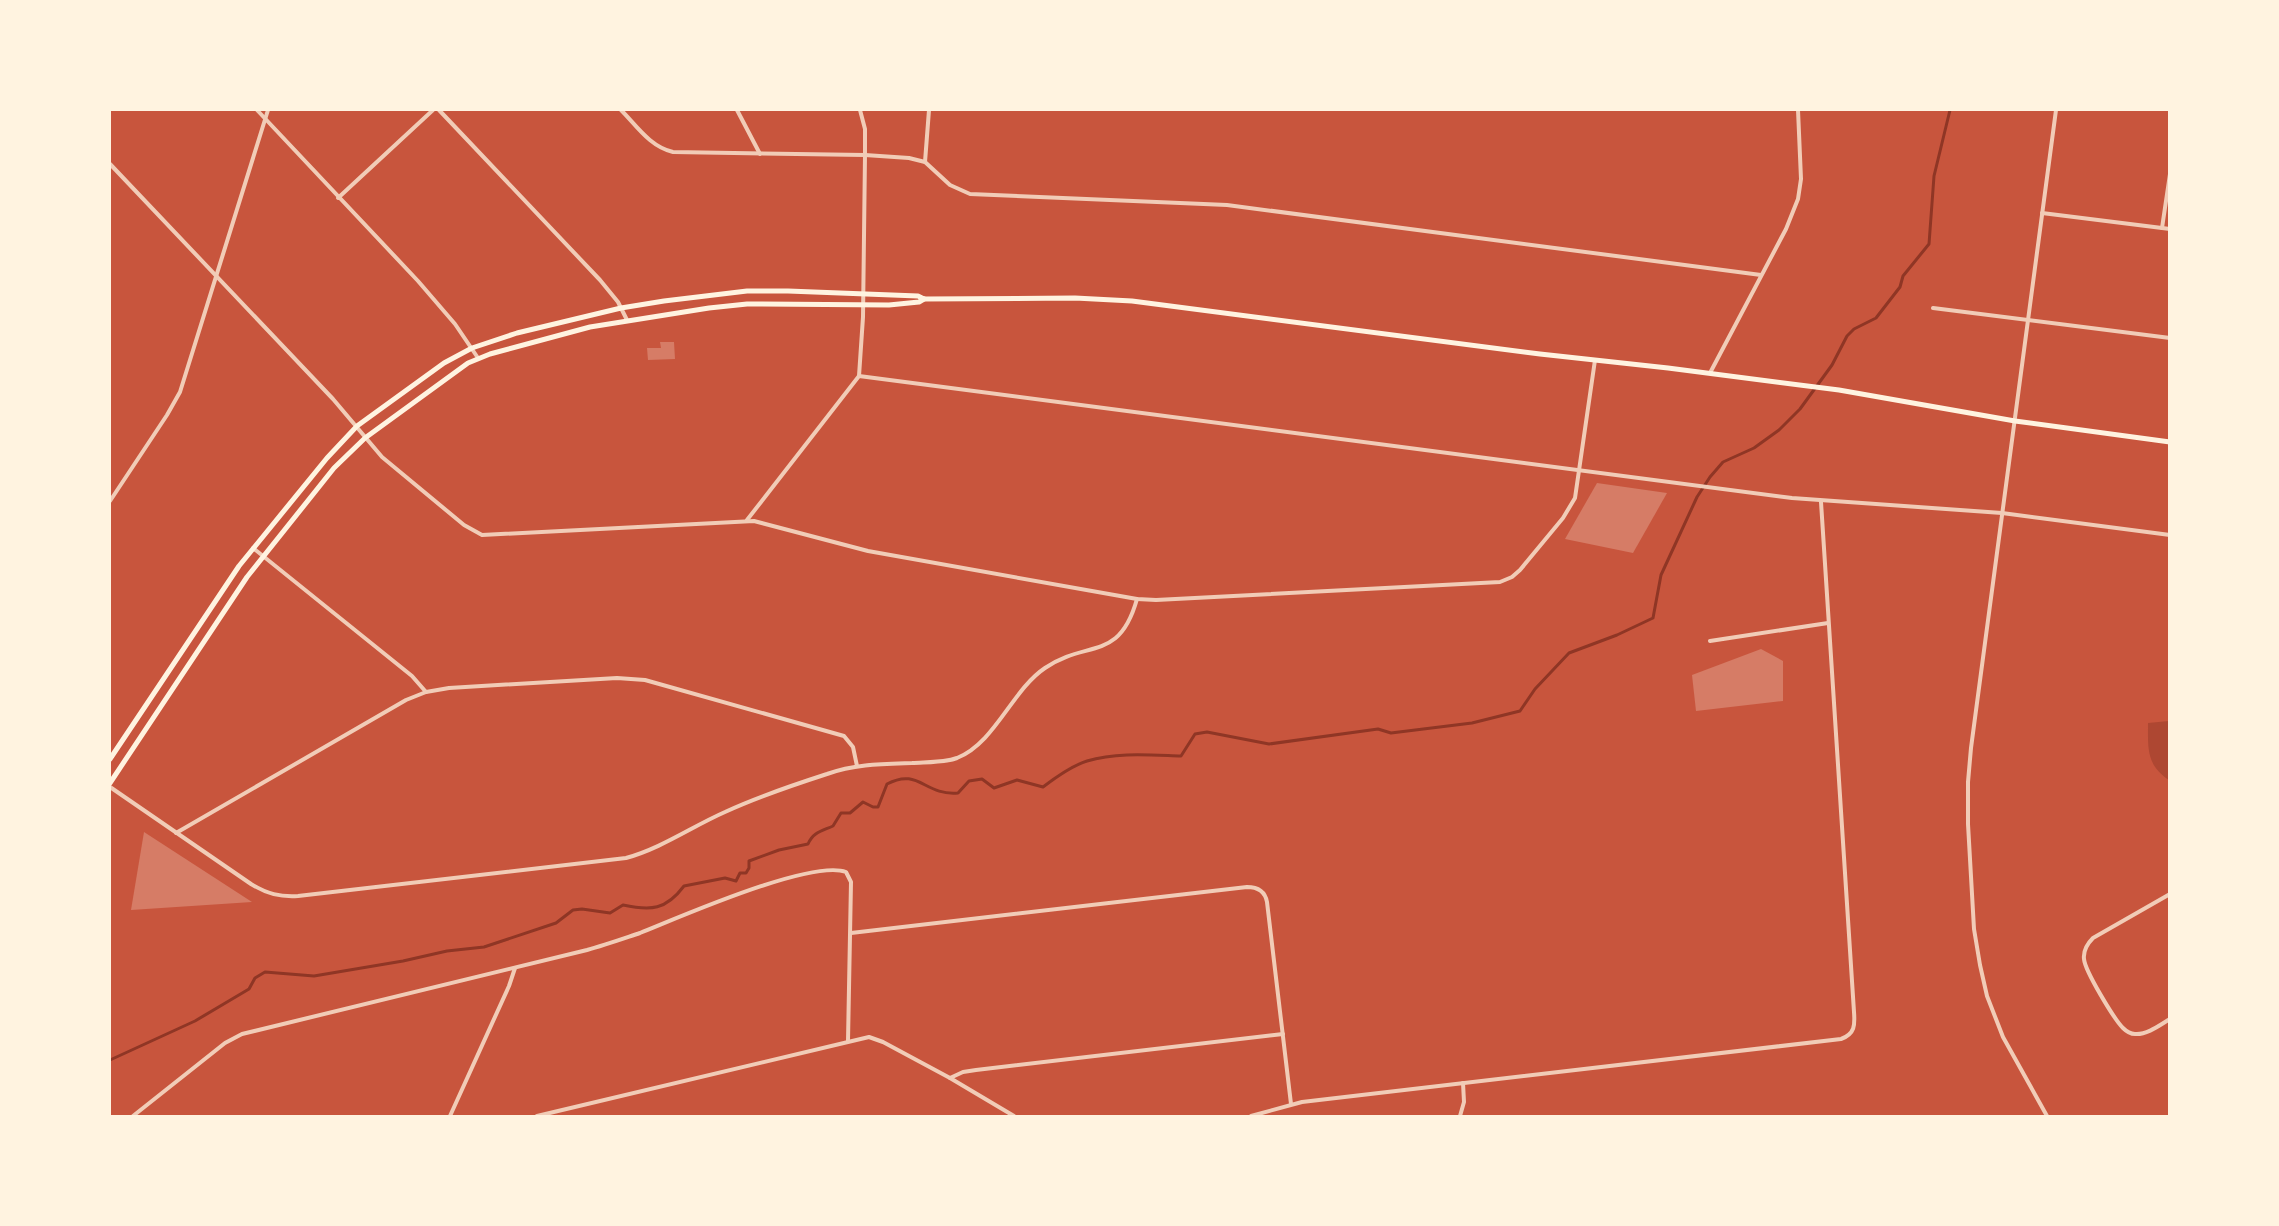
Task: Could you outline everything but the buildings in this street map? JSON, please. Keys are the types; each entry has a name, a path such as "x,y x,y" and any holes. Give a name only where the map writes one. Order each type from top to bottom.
{"main road":[{"path":"747,291 747,304"},
{"path":"110,759 253,548 320,466 357,426 444,363 472,348 554,323 621,308 747,291 918,296 924,299 1084,298 1132,301 1839,390 2015,421 2169,442"},
{"path":"110,783 263,555 340,462 365,438 456,371 478,358 570,332 627,320 747,304 863,306 919,302 924,299"},
{"path":"178,659 188,666"}],"street":[{"path":"257,110 431,296 478,358"},
{"path":"110,501 180,392 268,110"},
{"path":"338,198 433,110"},
{"path":"439,110 600,280 627,320"},
{"path":"621,110 652,142 666,150 909,158 925,162 950,185 970,194 1217,204 1761,275"},
{"path":"737,110 760,154"},
{"path":"747,520 860,376 864,294 865,129 860,110"},
{"path":"925,162 929,110"},
{"path":"1710,373 1785,229 1800,192 1798,110"},
{"path":"2047,1116 1995,1018 1983,981 1974,929 1968,782 2056,110"},
{"path":"110,164 357,426 365,438 390,464 464,525 482,535 747,520 763,522 868,550 1137,599 1174,600 1505,580 1520,570 1563,518 1575,498 1581,471 1595,360"},
{"path":"2162,228 2169,174"},
{"path":"2042,213 2169,230"},
{"path":"1932,308 2169,338"},
{"path":"860,376 1821,502 2002,513 2169,535"},
{"path":"1251,1116 1291,1104 1841,1039 1851,1034 1855,1026 1821,502"},
{"path":"253,548 412,676 426,692"},
{"path":"110,787 259,889 275,895 298,896 626,858 657,847 741,805 827,773 857,766 945,760 967,752 992,728 1027,684 1045,668 1055,662 1105,645 1122,633 1137,599"},
{"path":"1710,641 1828,622"},
{"path":"176,833 406,700 426,692 449,688 605,678 645,680 844,736 851,742 857,766"},
{"path":"133,1116 235,1037 610,943 774,882 825,871 846,872 851,882 848,1041"},
{"path":"851,933 1246,887 1257,888 1264,893 1269,919 1291,1104"},
{"path":"2169,894 2093,938 2086,946 2084,956 2086,966 2103,998 2121,1027 2126,1031 2141,1034 2169,1019"},
{"path":"450,1116 515,968"},
{"path":"950,1078 963,1072 976,1070 1283,1034"},
{"path":"537,1116 864,1037 874,1038 950,1078 1014,1116"},
{"path":"1460,1116 1464,1102 1463,1083"}],"shaded area":[{"path":"2170,721 2169,780 2152,762 2148,723"}],"waterway":[{"path":"110,1060 195,1021 249,989 255,978 265,972 314,976 447,951 484,947 556,923 573,910 610,913 623,905 642,908 657,907 671,900 684,886 725,878 736,881 740,873 746,873 749,861 779,850 808,844 815,834 833,826 841,813 850,813 863,802 878,807 887,784 898,780 915,780 946,793 958,793 969,781 982,779 994,788 1017,780 1043,787 1075,766 1098,758 1134,755 1181,756 1195,734 1207,732 1269,744 1378,729 1391,733 1472,723 1520,711 1535,689 1569,653 1617,635 1653,618 1661,575 1697,497 1710,477 1723,462 1754,448 1779,430 1800,409 1832,365 1847,336 1854,329 1876,318 1900,287 1903,276 1929,244 1934,176 1950,110"}]}
